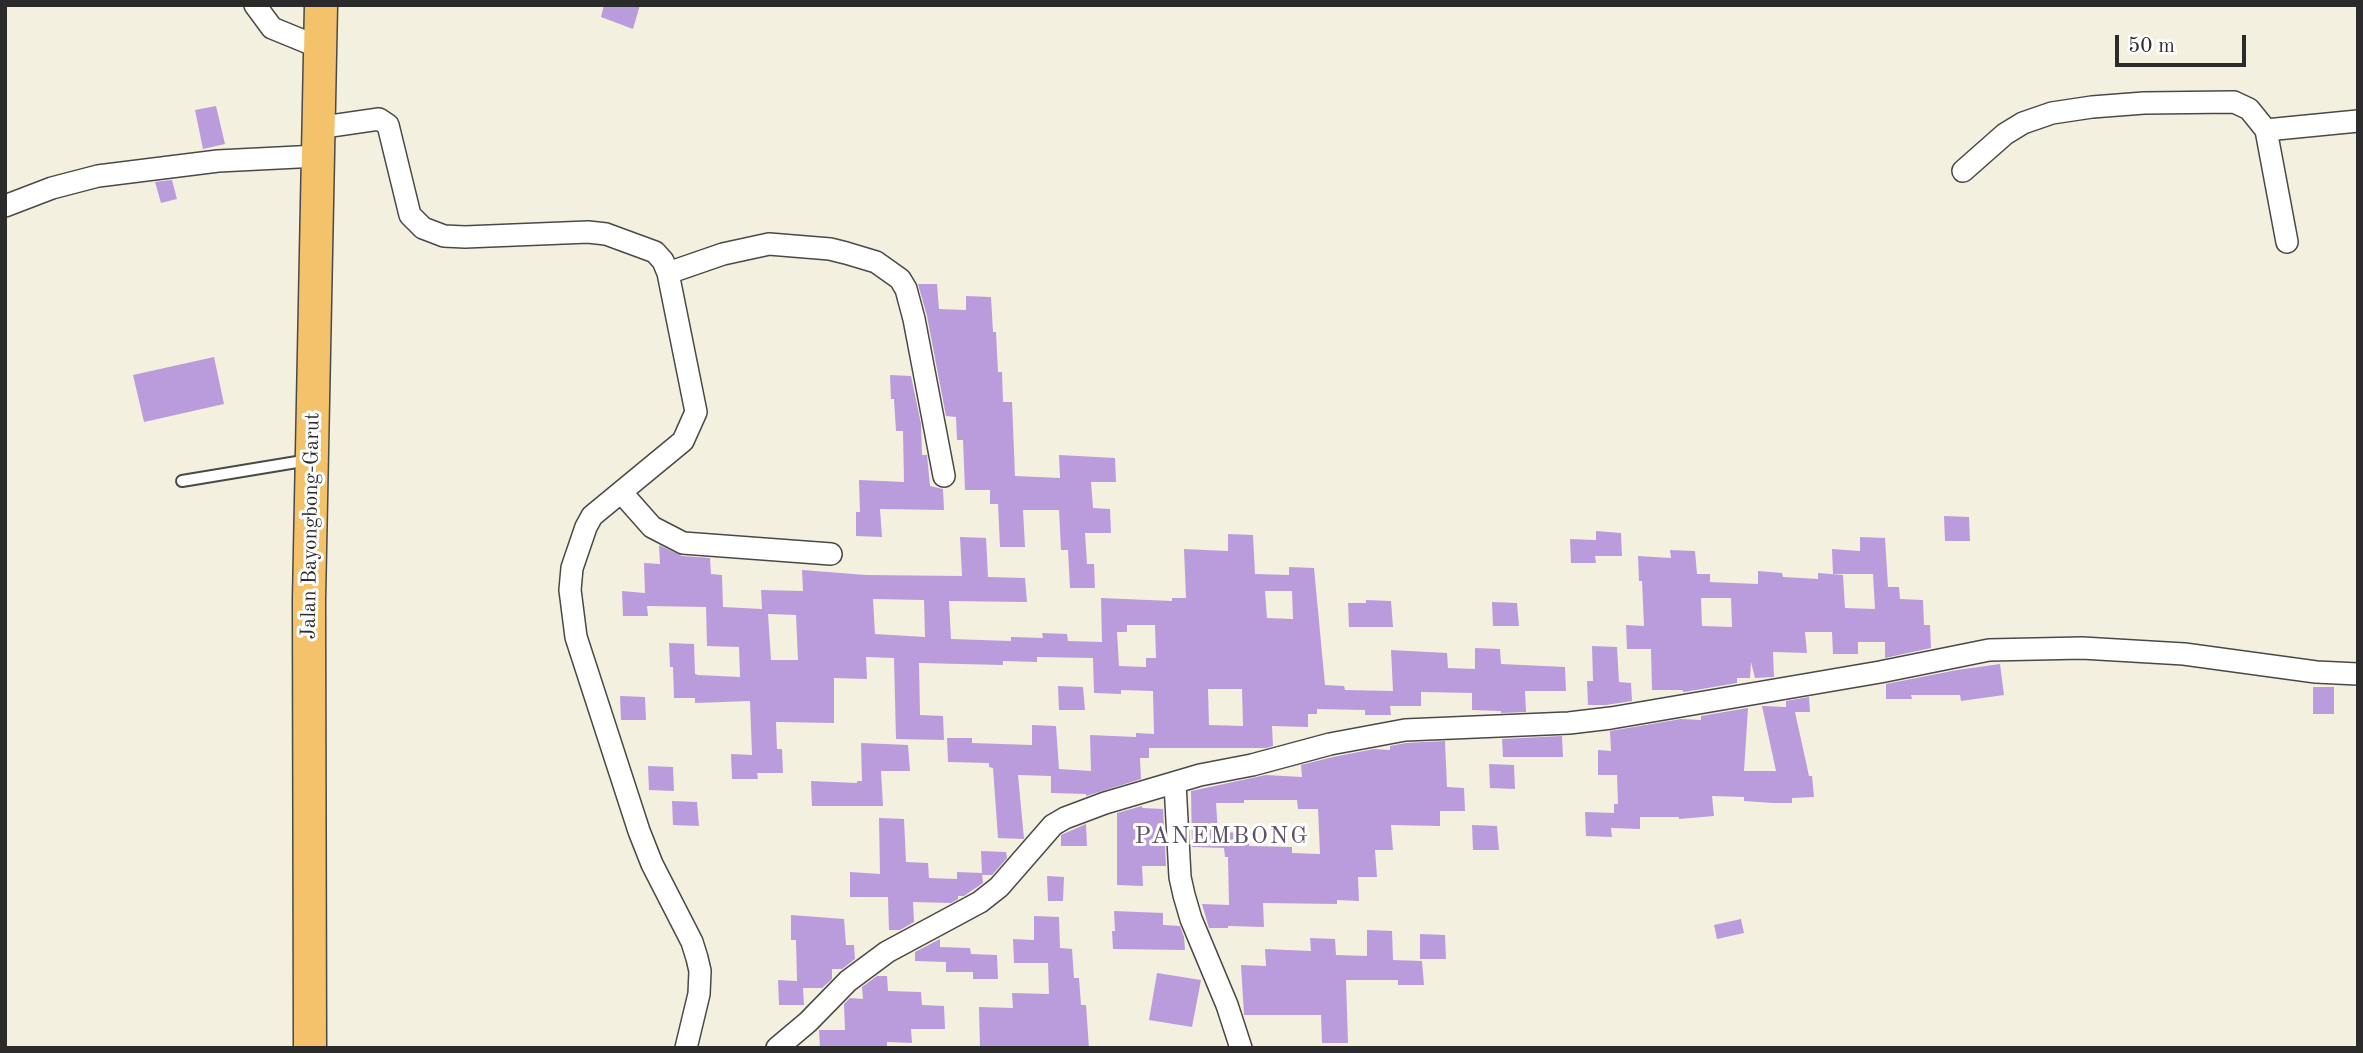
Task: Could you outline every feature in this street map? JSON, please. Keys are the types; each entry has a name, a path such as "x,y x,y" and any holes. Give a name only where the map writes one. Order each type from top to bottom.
{"main road":[{"name":"Jalan Bayongbong-Garut","path":"310,1048 309,599 321,26"}],"street":[{"path":"255,5 272,28 321,26"},
{"path":"1963,171 2005,134 2023,123 2052,113 2144,103 2234,102 2249,109 2266,130 2287,242"},
{"path":"5,206 52,188 98,176 218,161 318,142 379,119 388,125 410,215 423,228 444,236 464,237 588,232 606,234 655,252 677,270 696,412 683,441 623,494 592,516 572,568 570,590 576,637 639,831 697,958 700,971 699,994 686,1048"},
{"path":"2266,130 2358,121"},
{"path":"677,270 723,254 769,244 830,249 876,262 900,279 906,289 914,319 944,475"},
{"path":"623,494 652,527 683,543 831,554"},
{"path":"777,1048 808,1022 848,981 887,952 980,902 999,887 1053,825 1065,818 1105,803 1175,783 1330,744 1394,732 1441,727 1569,723 1611,718 1880,672 1989,650 2082,648 2184,654 2316,672 2358,674"},
{"path":"1175,783 1180,877 1184,895 1241,1048"}],"lane":[{"path":"183,481 312,459"}],"building":[{"path":"604,5 640,5 633,29 601,17"},
{"path":"216,106 225,144 203,149 195,110"},
{"path":"172,180 177,199 161,203 155,182"},
{"path":"918,284 937,284 939,309 966,310 966,296 991,297 998,372 1002,372 1003,402 1012,402 1015,476 1060,478 1059,455 1115,458 1116,482 1091,482 1093,508 1110,509 1111,533 1085,533 1087,564 1094,564 1095,588 1070,588 1068,550 1061,550 1059,510 1023,510 1025,547 1000,547 998,504 990,504 990,490 965,490 963,440 957,440 956,417 946,416 927,316"},
{"path":"214,357 224,404 144,422 133,375"},
{"path":"890,375 911,376 921,424 922,455 927,455 930,486 943,489 944,510 880,509 882,537 856,536 856,512 860,512 859,480 904,482 903,431 896,431"},
{"path":"1944,516 1969,517 1970,541 1945,541"},
{"path":"1596,531 1621,533 1622,556 1595,556 1596,563 1571,563 1570,539 1596,540"},
{"path":"1228,534 1253,535 1255,574 1289,575 1289,567 1314,568 1325,685 1344,686 1345,690 1393,691 1391,650 1447,653 1448,668 1475,669 1475,648 1500,649 1501,664 1565,667 1566,691 1525,691 1526,712 1472,710 1472,693 1421,692 1421,706 1390,706 1391,715 1365,715 1365,710 1317,709 1317,714 1308,714 1308,727 1272,726 1273,746 1266,748 1149,748 1149,758 1140,758 1141,779 1086,796 1051,793 1051,776 1018,775 1024,839 998,838 993,768 989,767 989,763 948,762 947,738 972,738 972,743 1032,745 1032,725 1056,726 1059,769 1091,771 1090,735 1136,737 1136,733 1154,734 1153,691 1094,693 1093,658 1037,657 1037,662 1003,661 1003,665 919,663 920,715 943,716 944,740 896,739 894,658 866,657 867,679 834,678 834,723 776,722 777,749 782,749 783,773 757,773 758,779 732,779 731,754 752,755 750,701 695,703 695,698 674,698 669,643 694,644 695,674 698,675 740,677 739,647 707,646 706,607 647,606 648,616 623,616 622,591 645,593 644,563 660,564 659,545 682,556 710,558 711,574 722,575 723,607 762,609 761,590 803,591 802,570 866,575 962,576 960,537 986,538 988,577 1025,578 1027,602 949,601 951,639 1011,641 1011,637 1043,638 1042,633 1067,634 1068,641 1102,642 1101,598 1172,601 1172,598 1186,598 1184,549 1228,551","holes":["1265,591 1292,591 1293,619 1267,618","873,599 924,600 925,637 875,634","768,614 796,615 798,660 771,660","1127,625 1155,625 1156,658 1146,658 1146,667 1119,666 1117,632 1127,632","1208,689 1242,689 1243,726 1209,725"]},
{"path":"1860,537 1885,538 1888,587 1899,587 1900,599 1923,600 1924,625 1930,625 1931,648 1885,658 1885,642 1858,642 1858,654 1833,654 1832,632 1805,632 1807,653 1773,652 1774,677 1755,678 1751,662 1750,678 1737,678 1737,683 1684,692 1652,690 1651,649 1627,649 1626,625 1644,626 1638,556 1671,558 1670,550 1695,551 1697,574 1710,574 1710,582 1758,584 1758,571 1782,573 1783,577 1818,579 1818,573 1843,575 1845,608 1875,609 1873,574 1833,574 1832,549 1860,551","holes":["1701,598 1731,598 1732,627 1702,626"]},
{"path":"1366,600 1391,601 1393,627 1349,627 1348,603 1366,603"},
{"path":"1492,602 1517,603 1519,626 1493,626"},
{"path":"1592,646 1617,647 1619,682 1631,683 1632,701 1588,705 1587,681 1593,681"},
{"path":"2000,664 2004,695 1961,701 1960,695 1911,695 1912,699 1886,699 1886,684"},
{"path":"1058,686 1083,687 1085,710 1059,710"},
{"path":"2313,687 2334,687 2334,714 2313,714"},
{"path":"620,696 645,697 646,720 621,720"},
{"path":"1809,697 1810,712 1795,712 1809,776 1812,776 1814,797 1792,798 1792,803 1773,803 1744,801 1744,797 1712,796 1714,816 1679,819 1640,817 1640,829 1611,828 1612,837 1586,836 1585,812 1614,813 1614,804 1618,804 1617,775 1598,775 1598,750 1611,751 1610,731 1681,719 1701,720 1701,716 1748,708 1744,771 1776,771 1762,706 1786,707 1786,701"},
{"path":"1562,736 1563,757 1503,757 1502,739"},
{"path":"1445,741 1447,787 1464,788 1465,811 1440,811 1440,826 1391,825 1393,850 1375,850 1377,877 1358,877 1359,901 1337,900 1337,904 1263,903 1264,927 1209,928 1202,904 1229,905 1228,857 1225,857 1224,848 1192,847 1191,791 1266,775 1302,777 1301,765 1374,749 1390,750 1390,746","holes":["1297,800 1298,809 1318,809 1320,854 1292,853 1292,847 1249,846 1249,833 1218,832 1216,803"]},
{"path":"861,743 908,745 910,771 881,771 883,806 812,806 811,781 862,781"},
{"path":"1489,764 1514,765 1515,789 1490,788"},
{"path":"648,766 673,767 674,791 649,790"},
{"path":"672,801 697,802 699,826 673,825"},
{"path":"1142,806 1163,809 1166,866 1142,866 1143,886 1117,885 1117,813"},
{"path":"879,818 904,819 906,862 928,863 929,878 957,879 957,872 982,873 983,883 964,896 958,896 958,899 951,903 913,902 914,922 900,930 889,930 888,897 850,897 850,872 880,874"},
{"path":"1086,824 1087,846 1061,846 1061,835"},
{"path":"1472,825 1497,826 1499,850 1473,850"},
{"path":"981,851 1006,852 1007,858 992,875 982,875"},
{"path":"1047,876 1064,877 1063,901 1048,901"},
{"path":"1114,911 1163,913 1163,925 1180,926 1185,950 1113,949"},
{"path":"791,915 844,919 846,945 854,945 855,959 842,969 832,969 832,979 822,988 803,988 804,1005 779,1005 778,980 797,981 796,940 791,940"},
{"path":"1034,916 1059,917 1060,948 1072,949 1074,978 1079,978 1081,1005 1086,1005 1089,1048 980,1048 979,1007 1013,1008 1012,993 1049,994 1048,963 1014,963 1013,939 1034,940"},
{"path":"1741,919 1744,933 1717,939 1714,925"},
{"path":"1367,930 1392,931 1393,960 1422,961 1424,985 1398,985 1398,980 1346,980 1348,1043 1322,1043 1321,1015 1244,1015 1241,965 1266,966 1265,949 1311,951 1310,938 1335,939 1336,955 1367,956"},
{"path":"1420,934 1445,935 1446,959 1420,959"},
{"path":"940,939 940,947 970,948 971,954 997,955 998,979 973,979 973,972 946,972 946,962 915,961 915,952"},
{"path":"1157,973 1201,980 1192,1027 1149,1020"},
{"path":"877,976 887,976 888,991 921,992 922,1005 944,1006 945,1029 911,1029 912,1043 887,1042 887,1048 820,1048 819,1030 845,1030 844,1004 850,998 863,999 862,987"}],"district":[{"name":"PANEMBONG","path":"1222,837"}]}
